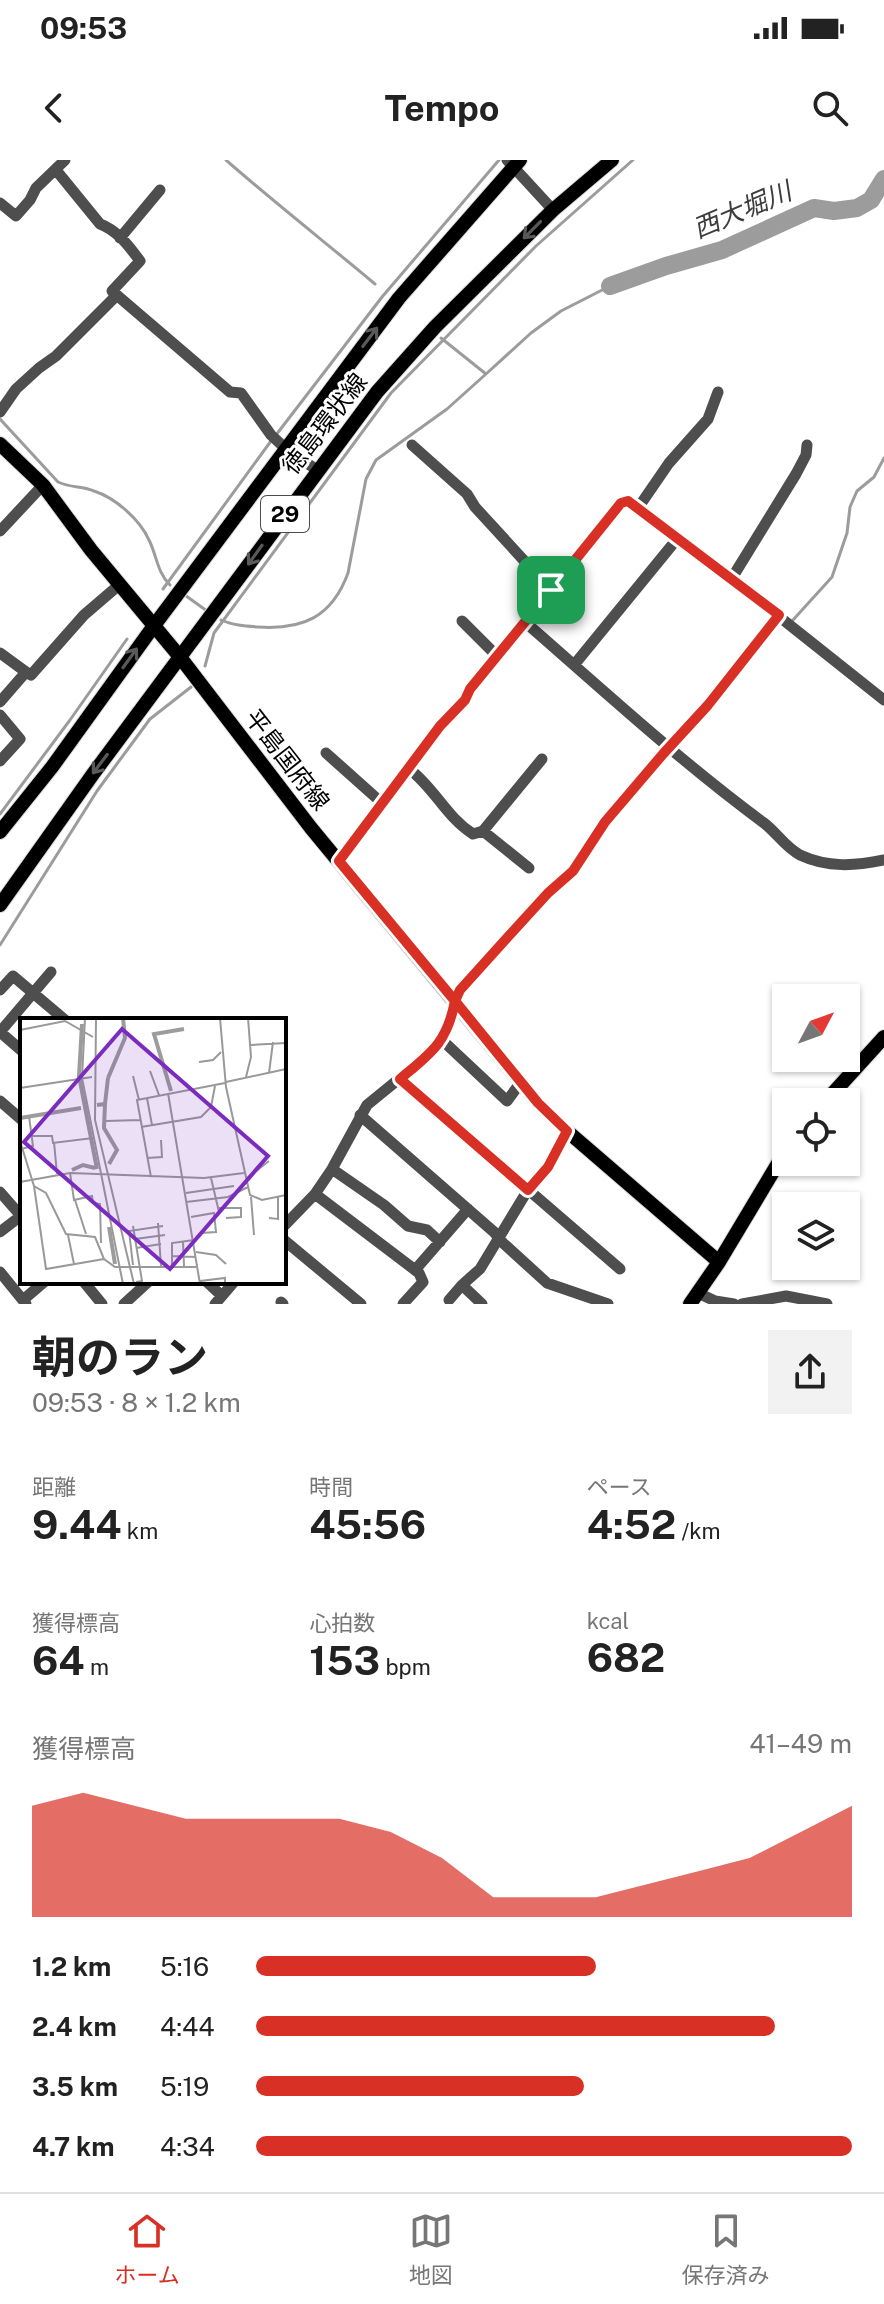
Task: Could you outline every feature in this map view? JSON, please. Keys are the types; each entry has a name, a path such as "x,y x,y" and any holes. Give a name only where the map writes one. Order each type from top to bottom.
{"main road":[{"name":"徳島環状線","path":"0,905 93,774 377,392 435,327 553,210 612,160"},
{"name":"徳島環状線","path":"0,832 52,767 153,627 278,441 513,162"},
{"name":"平島国府線","path":"0,444 43,485 311,828 521,1082 567,1131 719,1262"},
{"path":"838,1088 884,1037"},
{"path":"694,1298 772,1173"}],"street":[{"path":"0,203 16,216 36,188 65,160"},
{"path":"513,162 553,210"},
{"path":"56,170 100,224 110,227 140,261 112,291 230,392 241,393 278,441 317,470"},
{"path":"120,238 160,190"},
{"path":"0,412 16,389 56,356 117,295"},
{"path":"638,508 669,463 708,419 718,392"},
{"path":"412,445 467,494 475,507 551,590"},
{"path":"732,578 796,474 806,455 807,445"},
{"path":"0,531 43,485"},
{"path":"339,861 440,726 465,700 470,689 621,503 628,501 677,539 684,541 884,700"},
{"path":"574,665 677,539"},
{"path":"0,653 31,675 84,615 119,585"},
{"path":"286,1224 315,1194 367,1105 432,1052 442,1040 451,1023 460,990 548,893 573,871 605,822 708,705 779,615"},
{"path":"462,621 497,656"},
{"path":"525,622 722,792 801,855 836,866 857,866 884,860"},
{"path":"0,702 26,672"},
{"path":"0,715 20,739 0,761"},
{"path":"326,753 333,767 382,803"},
{"path":"408,768 429,786 447,812 473,834 483,831 542,759"},
{"path":"483,831 529,868"},
{"path":"20,1049 0,1032 51,972"},
{"path":"2,983 13,976 63,1018"},
{"path":"442,1040 507,1101 521,1082"},
{"path":"400,1079 620,1269"},
{"path":"0,1101 20,1118"},
{"path":"360,1115 547,1283 608,1304"},
{"path":"449,1300 480,1269 528,1190 548,1167 567,1131"},
{"path":"332,1169 408,1226 427,1230 440,1242"},
{"path":"0,1192 20,1213"},
{"path":"315,1194 419,1273 423,1282 403,1304"},
{"path":"415,1270 468,1209"},
{"path":"0,1232 20,1217"},
{"path":"286,1242 361,1304"},
{"path":"0,1272 24,1302 42,1284"},
{"path":"86,1284 102,1304"},
{"path":"124,1304 146,1284"},
{"path":"219,1300 232,1284"},
{"path":"462,1285 482,1304"},
{"path":"742,1304 786,1296 827,1304"},
{"path":"694,1298 734,1304"}],"waterway":[{"path":"226,160 375,284"},
{"path":"276,435 382,297 499,160"},
{"path":"205,666 214,633 391,393 536,246 633,160"},
{"name":"西大堀川","path":"610,286 722,250 814,208 834,211 857,208 871,200 884,179"},
{"path":"441,338 486,374 531,333 561,311 610,286"},
{"path":"221,620 248,626 289,626 314,618 324,610 334,600 348,573 366,479 376,460 447,409 486,374"},
{"path":"0,419 58,482 102,494 126,511 145,532 170,585"},
{"path":"163,589 271,441"},
{"path":"793,620 832,577 847,533 850,507 857,491 874,477 884,458"},
{"path":"182,593 207,611"},
{"path":"0,814 127,639"},
{"path":"0,945 97,791 150,719 191,687"}],"route":[{"path":"551,590 470,689 465,700 440,726 339,861 455,1001 451,1023 442,1040 400,1079 528,1190 548,1167 567,1131 538,1103 455,1001 460,990 506,939 573,871 605,822 708,705 779,615 628,501 621,503 551,590"}]}
